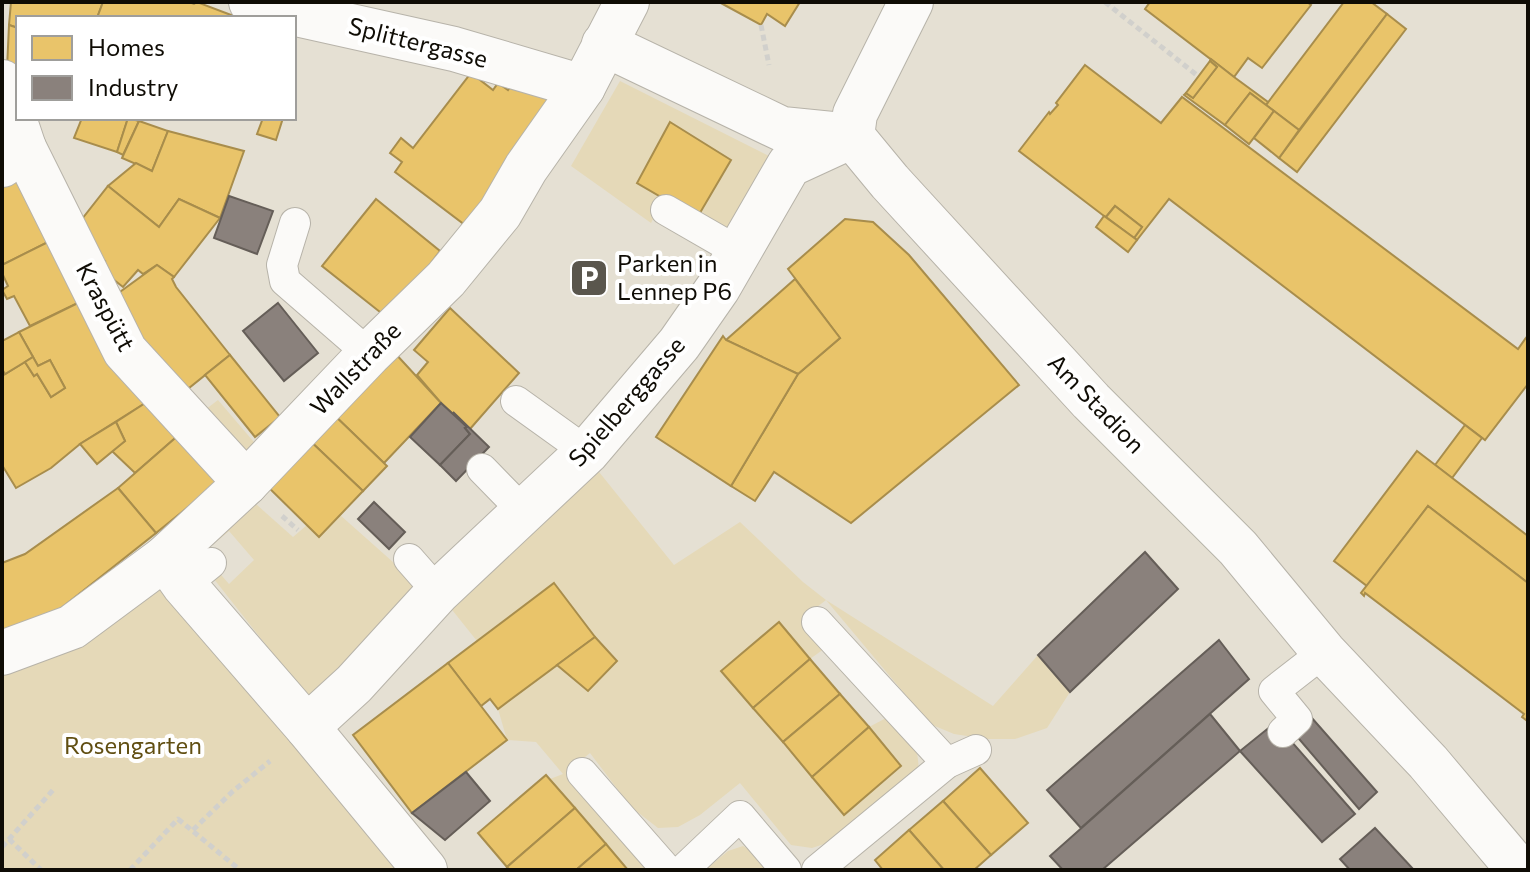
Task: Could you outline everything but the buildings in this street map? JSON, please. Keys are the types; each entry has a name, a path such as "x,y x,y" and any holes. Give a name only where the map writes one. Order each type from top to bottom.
{"street":[{"name":"Splittergasse","path":"251,2 454,49 583,87"},
{"name":"Wallstraße","path":"2,653 72,627 187,569 246,483 369,354 446,279 500,213 526,168 583,87 627,2"},
{"path":"604,44 782,129 852,136 855,114 911,2"},
{"name":"Kraspütt","path":"2,82 13,156 125,351 246,483"},
{"name":"Spielberggasse","path":"307,727 354,684 438,592 587,452 679,344 718,288 789,165 852,136"},
{"name":"Am Stadion","path":"852,136 890,182 1091,401 1238,548 1324,652 1428,762 1519,870"},
{"path":"187,569 307,727 425,870"}],"lane":[{"path":"666,210 739,252"},
{"path":"295,223 282,265 285,281 369,354"},
{"path":"516,401 587,452"},
{"path":"482,469 524,512"},
{"path":"409,559 438,592"},
{"path":"817,622 947,763"},
{"path":"1283,732 1297,719 1274,691 1324,652"},
{"path":"817,870 947,763 976,750"},
{"path":"582,773 667,870"},
{"path":"683,870 740,816 786,870"}],"path":[{"path":"1105,2 1198,76"},
{"path":"2,847 54,789"},
{"path":"193,830 232,792"},
{"path":"130,870 178,819 240,870"},
{"path":"9,839 41,870"}],"green space":[{"path":"620,81 777,160 732,236 700,211 730,159 671,122 637,182 664,198 651,223 571,166"},
{"path":"218,400 259,448 241,464 197,416"},
{"path":"595,467 674,565 740,522 826,600 803,618 828,646 810,659 779,622 722,671 844,814 901,766 869,727 890,716 915,748 918,774 830,842 812,848 791,845 740,783 700,815 678,827 658,828 631,807 590,753 570,769 651,870 628,870 550,779 563,774 536,742 507,740 498,709 557,665 588,691 617,660 595,637 554,583 477,641 445,601"},
{"path":"248,497 293,537 307,525 340,515 429,594 311,702 210,574 216,569 229,584 254,560 229,531 203,553"},
{"name":"Rosengarten","path":"156,580 399,870 2,870 2,670"},
{"path":"826,600 993,706 1038,655 1070,692 1047,728 1015,739 954,734 930,724"},
{"path":"743,846 755,853 769,870 705,870 728,851"}],"place":[{"name":"Parken in Lennep P6","path":"589,278"}]}
